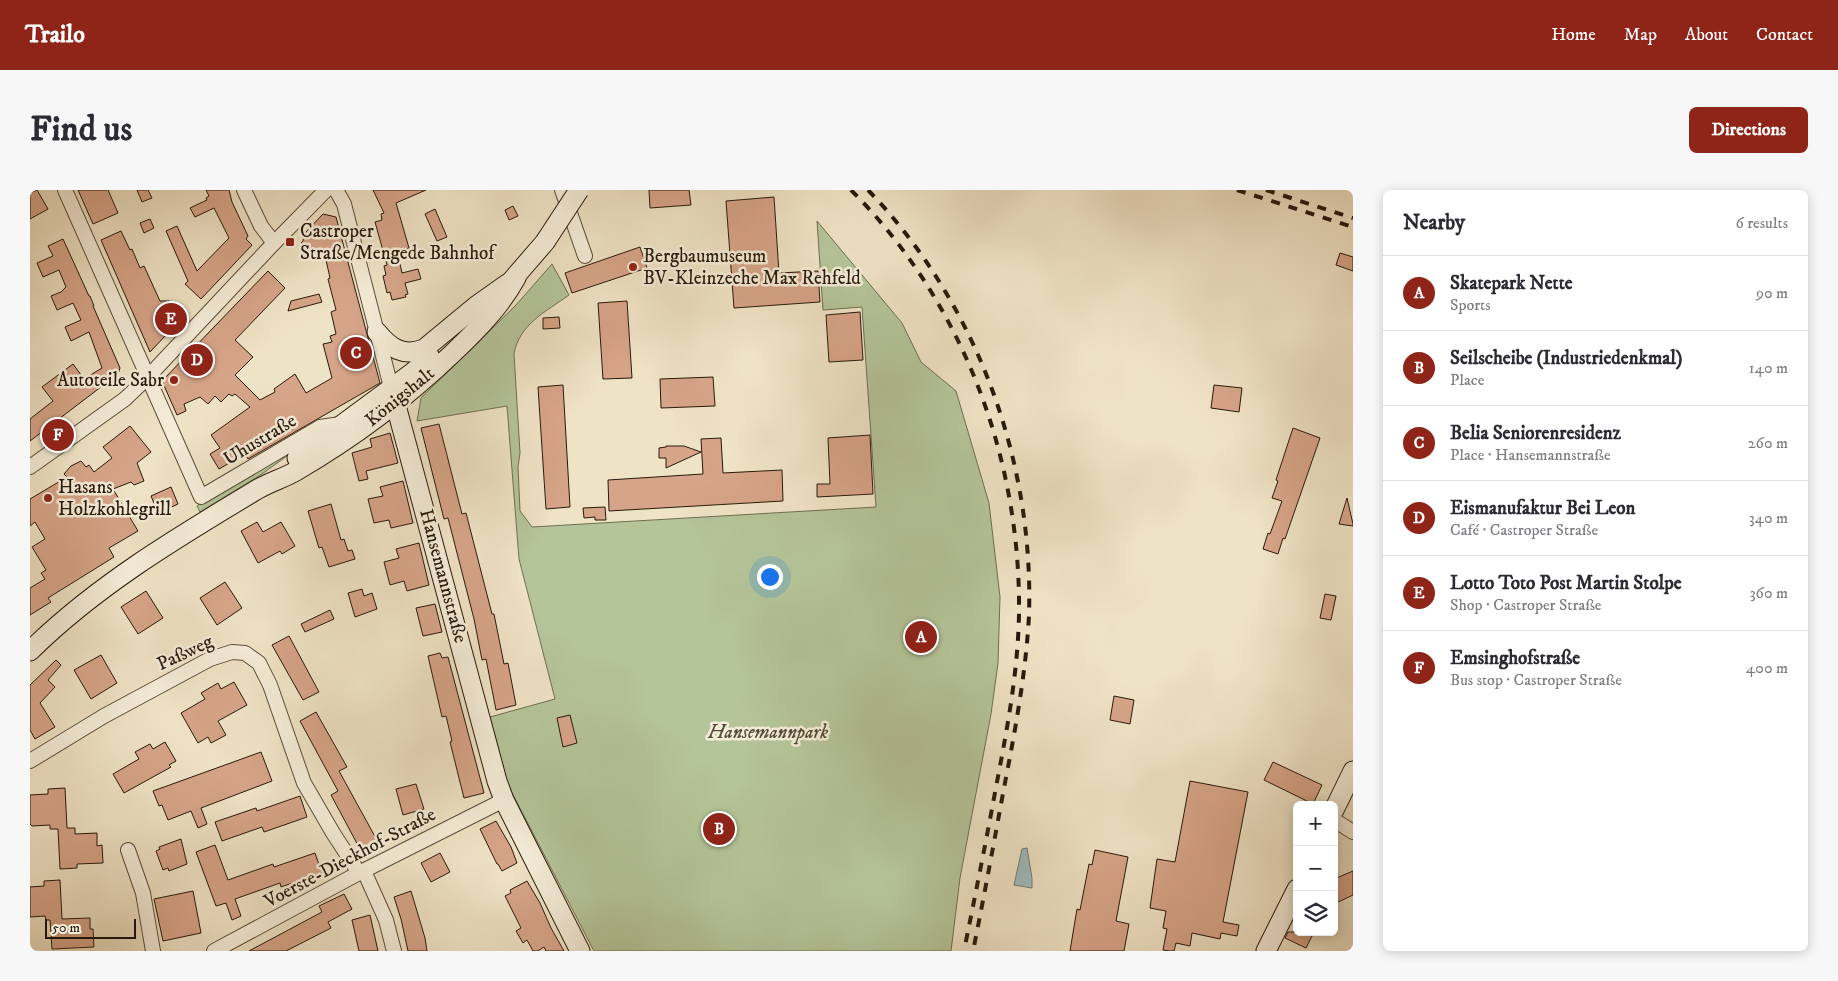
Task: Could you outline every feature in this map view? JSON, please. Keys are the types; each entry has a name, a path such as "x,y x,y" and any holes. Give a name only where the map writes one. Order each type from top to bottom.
{"main road":[{"name":"Königshalt","path":"30,651 78,608 124,573 261,488 294,472 332,448 393,395 412,372 516,278 545,242 579,190"},
{"path":"377,332 390,346 397,350 407,353 424,349 476,306 516,278"},
{"name":"Königshalt","path":"261,488 341,424 393,395"},
{"name":"Hansemannstraße","path":"393,395 497,781 504,800 580,951"},
{"path":"1338,802 1353,771"},
{"path":"1266,951 1296,891"}],"street":[{"path":"64,190 148,378"},
{"path":"244,190 261,226 274,243"},
{"path":"30,467 125,399 148,378 326,190"},
{"name":"Hansemannstraße","path":"336,190 344,204 393,395"},
{"path":"562,190 585,256"},
{"name":"Uhustraße","path":"148,378 202,497 320,427 341,424"},
{"name":"Paßweg","path":"30,761 104,716 210,659 232,652 244,653 259,663 270,685 304,783 333,833 362,872 386,920 394,951"},
{"name":"Voerste-Dieckhof-Straße","path":"214,951 362,872 504,800"},
{"path":"1338,823 1353,832"},
{"path":"128,850 143,893 153,951"}],"green space":[{"name":"Hansemannpark","path":"817,221 902,323 921,362 956,391 989,503 1000,597 998,663 991,714 960,878 951,951 594,951 508,785 490,717 555,699 519,559 507,406 417,421 421,398 516,305 552,264 569,295 528,326 517,344 514,354 520,453 518,467 520,511 532,527 876,507 862,307 823,310"},
{"path":"305,443 262,474 200,512 197,506 285,452"}],"water":[{"path":"1027,848 1032,888 1014,885 1022,849"}],"building":[{"path":"37,190 48,209 30,219 30,193"},
{"path":"78,190 108,190 118,213 93,224"},
{"path":"137,190 148,190 152,198 142,202"},
{"path":"206,190 229,190 232,202 248,236 246,239 252,245 201,299 185,284 188,281 166,231 177,226 197,271 229,238 214,208 195,217 190,208 207,200 206,198 209,196"},
{"path":"373,190 426,190 396,203 409,248 397,251 402,273 418,269 421,279 405,283 408,294 405,295 406,297 392,300 390,292 387,293 383,276 386,275 384,266 387,265 375,222 382,220 381,214 384,213"},
{"path":"649,190 689,190 691,205 650,208"},
{"path":"774,197 779,273 818,271 820,302 734,308 726,201"},
{"path":"513,206 518,216 509,220 505,210"},
{"path":"435,209 447,237 437,241 425,214"},
{"path":"323,214 336,217 380,383 248,459 245,454 219,469 210,454 220,448 211,435 250,407 235,394 232,396 229,394 221,402 215,396 208,404 200,397 184,404 186,411 177,415 162,381 268,271 285,288 235,340 253,357 235,375 260,400 275,392 274,389 295,374 306,393 332,378 323,344 332,342 330,336 336,334 331,312 336,310 328,279 330,278 324,251 312,254 301,243 304,234"},
{"path":"150,219 154,228 144,233 140,223"},
{"path":"121,231 130,250 132,249 140,268 144,266 160,301 170,301 184,316 150,352 101,240"},
{"path":"63,239 90,296 120,368 118,374 30,441 30,419 53,401 42,387 73,364 84,379 102,368 89,332 71,341 65,327 81,320 73,303 57,310 51,296 61,292 66,287 59,270 43,277 37,263 53,256 48,246"},
{"path":"640,247 647,268 572,293 565,273"},
{"path":"1340,253 1353,257 1353,271 1336,265"},
{"path":"319,294 322,302 288,311 291,301"},
{"path":"627,301 632,378 603,379 598,303"},
{"path":"860,312 863,360 829,362 826,315"},
{"path":"559,317 560,328 543,329 543,318"},
{"path":"713,377 715,406 661,408 660,379"},
{"path":"563,385 570,507 546,509 538,387"},
{"path":"1214,385 1242,388 1239,412 1211,408"},
{"path":"439,424 462,514 466,513 492,614 494,614 504,664 508,663 516,705 496,710 486,659 482,660 474,619 448,518 444,519 421,428"},
{"path":"130,426 151,452 137,463 144,481 134,485 131,482 113,489 138,531 109,548 114,557 48,598 51,602 30,615 30,588 45,579 41,573 46,570 32,547 45,539 35,522 30,526 30,499 67,477 64,474 71,466 81,461 86,467 89,465 94,472 112,458 103,447"},
{"path":"1293,428 1320,438 1278,554 1263,549 1282,501 1272,498"},
{"path":"390,433 398,463 366,471 368,479 359,481 352,453 372,447 370,439"},
{"path":"870,435 873,494 817,497 817,484 830,484 828,438"},
{"path":"721,438 723,473 782,470 783,501 609,511 608,480 703,474 701,439"},
{"path":"684,446 701,452 666,468 666,458 659,458 659,448"},
{"path":"403,481 413,523 391,528 389,520 374,523 368,499 383,496 380,487"},
{"path":"171,487 178,504 158,513 151,496"},
{"path":"1347,498 1353,524 1353,526 1339,524"},
{"path":"331,504 341,540 344,539 348,551 352,550 355,559 329,567 322,547 319,548 308,511"},
{"path":"605,507 606,520 595,520 595,517 584,518 583,508"},
{"path":"257,522 263,532 281,522 295,546 282,554 280,551 258,563 241,531"},
{"path":"419,543 429,585 407,591 404,581 390,585 384,562 399,558 396,549"},
{"path":"225,582 242,608 217,625 200,598"},
{"path":"362,589 364,596 372,593 377,609 355,617 348,593"},
{"path":"146,591 163,618 138,634 121,607"},
{"path":"1325,594 1336,596 1331,620 1320,618"},
{"path":"435,604 442,632 423,636 416,608"},
{"path":"330,610 334,619 305,632 301,624"},
{"path":"289,636 319,692 303,700 272,645"},
{"path":"440,653 442,658 448,657 484,793 464,798 450,742 452,741 446,716 442,717 428,656"},
{"path":"101,655 117,683 91,699 74,670"},
{"path":"56,660 61,665 48,680 55,687 40,703 55,727 35,739 30,730 30,685"},
{"path":"234,682 247,705 218,721 226,735 211,743 208,737 198,743 181,713 205,699 201,693 218,683 221,689"},
{"path":"1114,696 1134,700 1130,724 1110,720"},
{"path":"316,712 347,767 339,771 378,842 361,851 331,795 338,791 300,721"},
{"path":"570,715 577,743 563,747 557,718"},
{"path":"165,742 176,761 169,765 171,767 124,793 113,774 139,759 135,752 150,744 153,749"},
{"path":"261,752 272,781 201,808 207,824 198,828 191,811 168,820 162,805 159,806 153,791"},
{"path":"1273,762 1322,785 1314,801 1307,801 1264,780"},
{"path":"1190,781 1248,792 1223,922 1239,925 1237,936 1221,933 1220,939 1192,933 1190,946 1176,943 1174,951 1170,951 1163,950 1167,929 1163,928 1166,911 1150,908 1157,859 1175,862"},
{"path":"416,784 424,809 403,815 396,789"},
{"path":"65,788 67,828 75,828 75,834 97,833 97,846 102,845 103,863 77,864 77,868 60,869 58,829 50,829 50,825 32,826 30,824 30,795 48,794 48,789"},
{"path":"300,796 307,817 264,832 262,827 222,841 215,822 256,808 257,811"},
{"path":"496,821 511,847 517,863 502,871 480,829"},
{"path":"181,839 187,864 169,871 168,868 163,870 156,851 160,849 159,847"},
{"path":"215,845 228,880 273,864 274,867 315,853 322,873 281,887 280,883 235,899 241,916 232,920 226,903 216,906 196,852"},
{"path":"1095,850 1128,857 1116,921 1129,924 1124,951 1070,951 1077,909 1080,910 1089,864 1092,865"},
{"path":"440,853 450,872 431,882 421,863"},
{"path":"1353,871 1353,895 1338,902 1338,891 1338,877"},
{"path":"60,880 62,919 90,918 90,929 93,929 94,947 52,949 50,920 46,920 45,916 30,917 30,887 44,886 44,881"},
{"path":"527,881 564,951 546,951 544,947 538,951 533,951 527,940 523,943 516,931 521,928 505,896 511,893 510,890"},
{"path":"193,891 201,933 163,941 154,899"},
{"path":"411,891 427,951 408,951 394,897"},
{"path":"344,894 352,909 328,922 331,928 286,951 249,951 322,912 319,906"},
{"path":"370,915 378,951 359,951 352,920"},
{"path":"1288,932 1293,932 1293,936 1312,936 1306,948 1285,938"}],"railway":[{"path":"851,190 890,234 924,281 953,332 977,385 996,440 1009,497 1017,555 1019,614 1017,657 1004,744 964,951"},
{"path":"868,190 906,234 939,282 968,333 991,386 1009,442 1021,499 1028,557 1029,615 1025,658 1012,745 973,951"},
{"path":"1237,190 1353,227"},
{"path":"1266,190 1353,218"}],"place":[{"name":"Castroper Straße/Mengede Bahnhof","path":"290,242"},
{"name":"Bergbaumuseum BV-Kleinzeche Max Rehfeld","path":"633,267"},
{"name":"Lotto Toto Post Martin Stolpe","path":"171,319"},
{"name":"Belia Seniorenresidenz","path":"356,353"},
{"name":"Eismanufaktur Bei Leon","path":"197,360"},
{"name":"Autoteile Sabr","path":"174,380"},
{"name":"Emsinghofstraße","path":"58,435"},
{"name":"Hasans Holzkohlegrill","path":"48,498"},
{"name":"Skatepark Nette","path":"921,637"},
{"name":"Seilscheibe (Industriedenkmal)","path":"719,829"}]}
